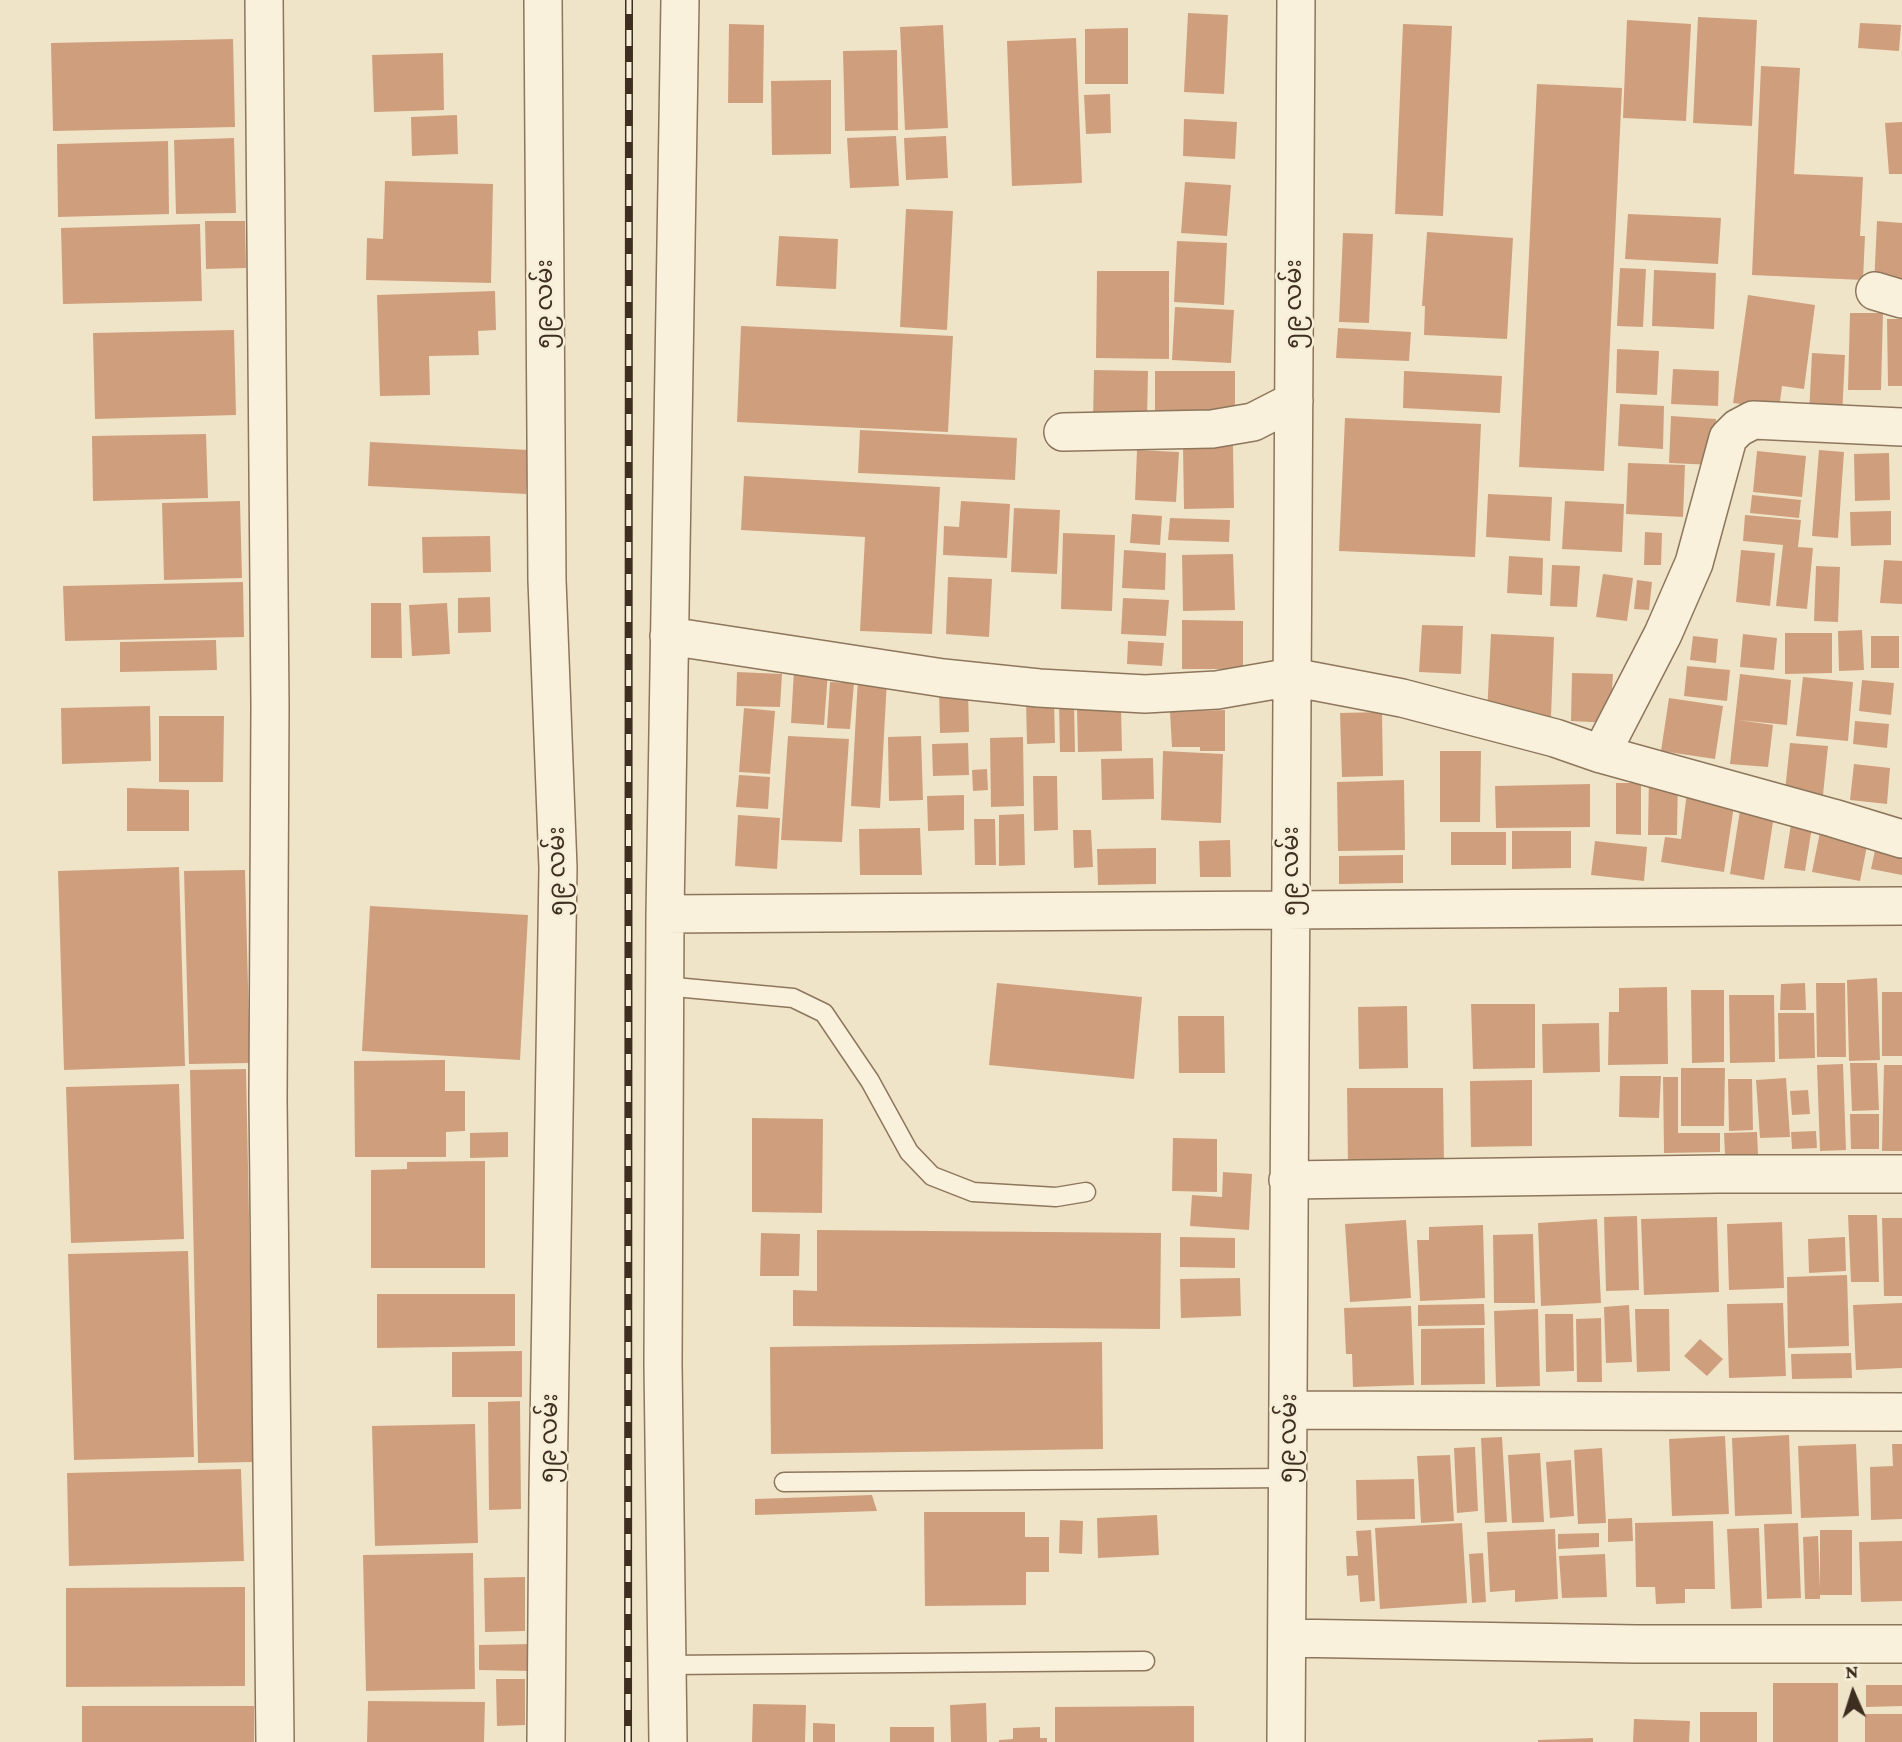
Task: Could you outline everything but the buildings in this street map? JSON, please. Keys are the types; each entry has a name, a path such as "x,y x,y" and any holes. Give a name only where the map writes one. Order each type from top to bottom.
{"street":[{"path":"264,0 270,705 268,1098 275,1742"},
{"name":"၅၉ လမ်း","path":"543,0 547,580 558,868 546,1742"},
{"path":"668,1742 663,1364 664,986 680,0"},
{"name":"၅၉ လမ်း","path":"1286,1742 1296,0"},
{"path":"1063,432 1212,429 1253,422 1294,401"},
{"path":"1601,754 1663,634 1694,563 1728,438 1738,428 1753,421 1902,427"},
{"path":"669,636 943,678 1040,688 1145,694 1217,690 1292,677 1415,701 1555,738 1601,754 1902,839"},
{"path":"665,914 1902,906"},
{"path":"1288,1180 1902,1174"},
{"path":"1289,1410 1902,1412"},
{"path":"1287,1638 1636,1644 1902,1644"}],"lane":[{"path":"664,986 793,998 824,1013 870,1081 909,1152 932,1176 973,1192 1055,1197 1086,1192"},
{"path":"784,1482 1287,1478"},
{"path":"667,1665 1145,1661"}],"railway":[{"path":"628,1742 629,0"}]}
